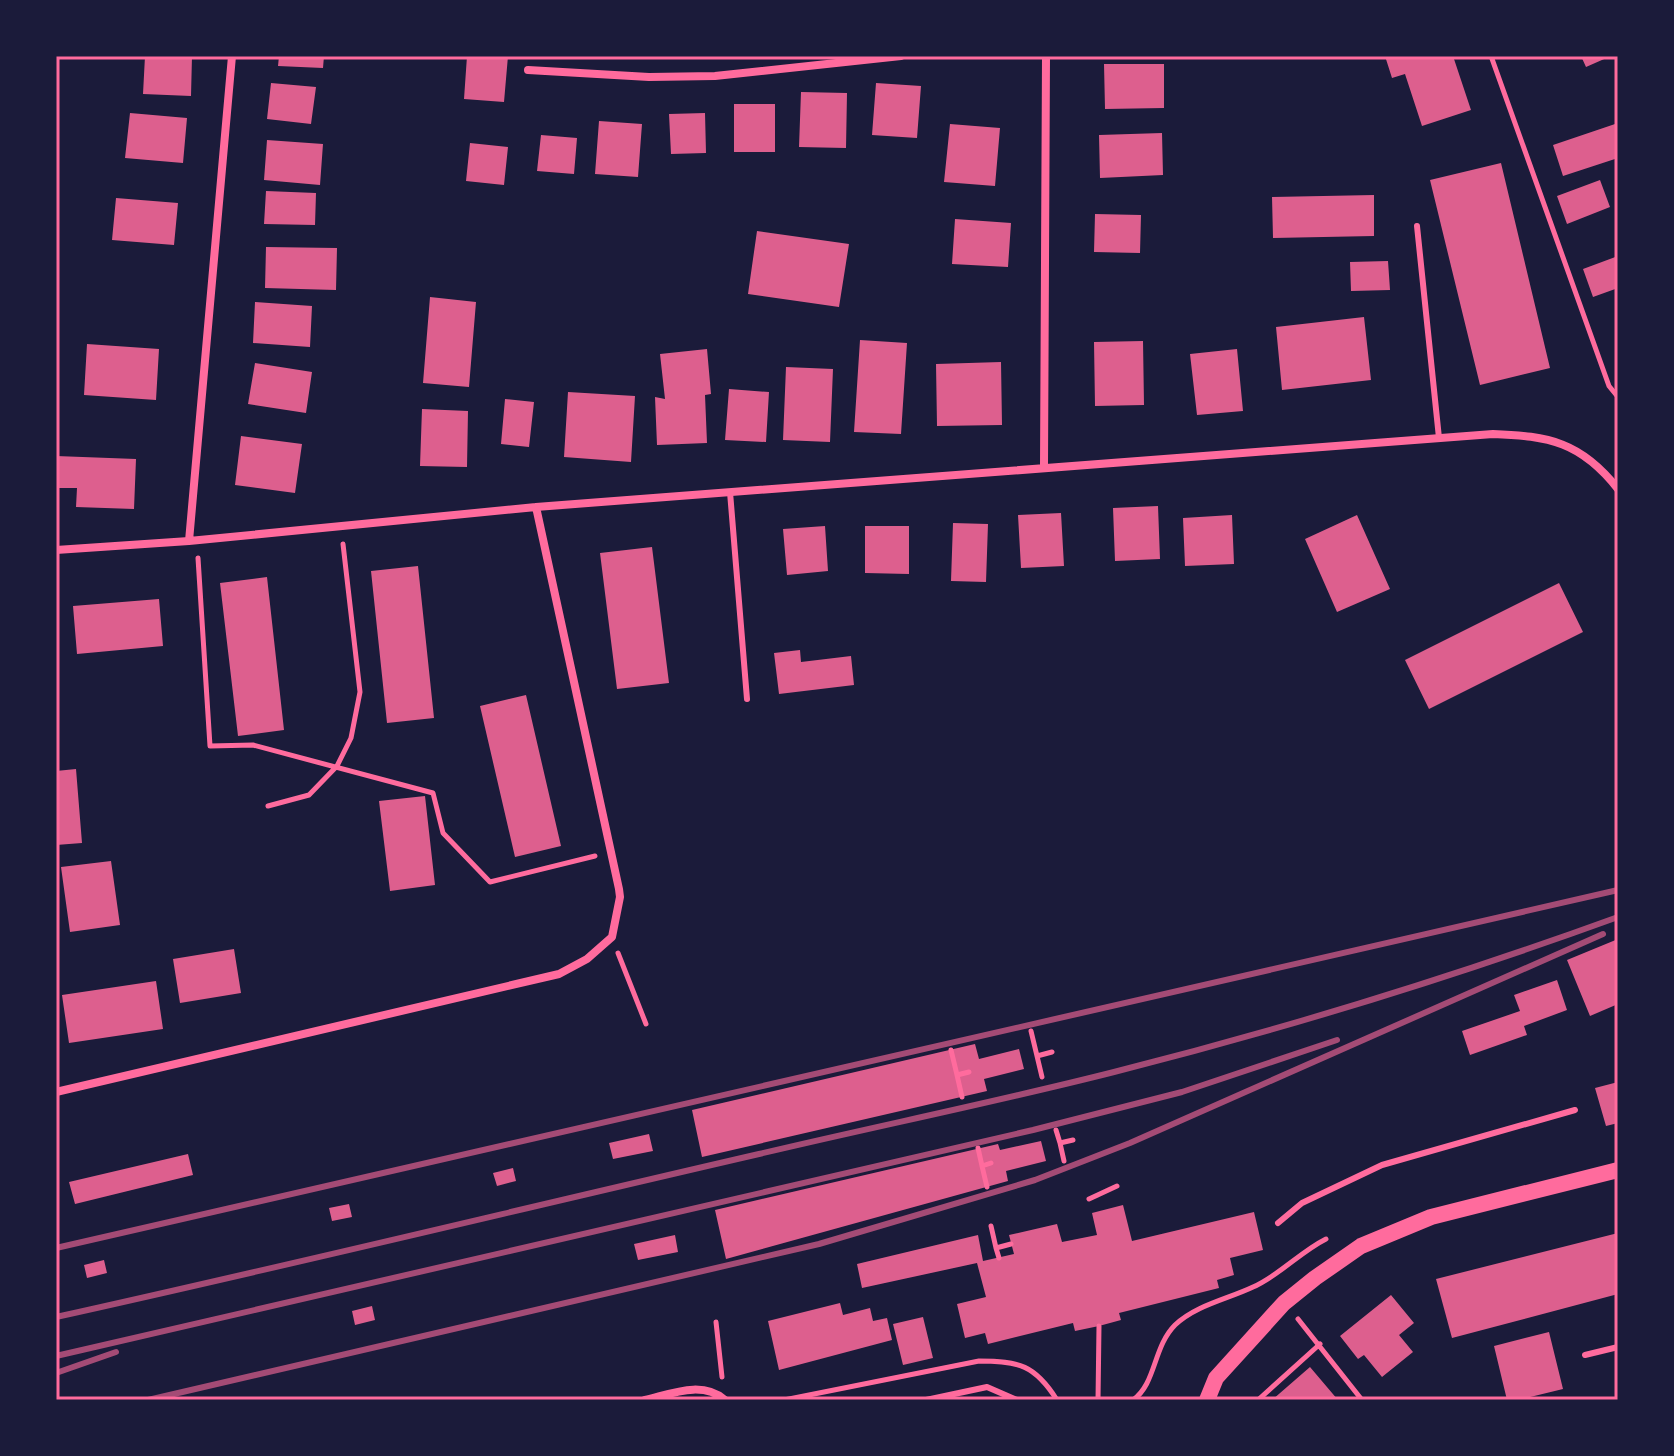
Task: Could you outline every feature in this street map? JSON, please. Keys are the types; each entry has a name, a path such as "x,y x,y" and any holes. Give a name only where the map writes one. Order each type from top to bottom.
{"main road":[{"path":"1207,1400 1216,1378 1284,1303 1361,1246 1431,1217 1618,1170"}],"street":[{"path":"189,541 232,56"},
{"path":"528,70 649,77 715,76 901,56"},
{"path":"1044,467 1046,56"},
{"path":"56,550 189,541 536,507 1493,434 1556,440 1594,464 1618,489"},
{"path":"56,1092 559,974 587,959 612,937 620,897 536,507"},
{"path":"645,1400 705,1389 724,1400"}],"lane":[{"path":"1417,226 1439,438"},
{"path":"730,492 747,699"},
{"path":"1278,1223 1302,1203 1382,1165 1575,1110"},
{"path":"1585,1355 1618,1347"},
{"path":"926,1400 987,1387 1017,1400"}],"path":[{"path":"1491,56 1609,386 1618,397"},
{"path":"268,806 309,795 337,766 351,738 360,692 342,527"},
{"path":"189,541 200,562 210,746 253,745 433,793 443,833 490,882 611,852"},
{"path":"612,937 646,1024"},
{"path":"1031,1031 1042,1077"},
{"path":"951,1050 962,1097"},
{"path":"1037,1056 1052,1052"},
{"path":"957,1075 969,1072"},
{"path":"1056,1130 1064,1161"},
{"path":"1060,1143 1073,1140"},
{"path":"978,1148 987,1187"},
{"path":"982,1166 991,1163"},
{"path":"1089,1199 1117,1186"},
{"path":"991,1226 999,1258"},
{"path":"996,1248 1011,1244"},
{"path":"1133,1400 1147,1385 1160,1345 1178,1322 1270,1277 1284,1303 1362,1400"},
{"path":"716,1322 724,1400"},
{"path":"1098,1400 1099,1326"},
{"path":"1258,1400 1320,1344"},
{"path":"784,1400 979,1361 1006,1361 1029,1369 1043,1378 1057,1400"}],"building":[{"path":"145,56 192,56 191,96 143,94"},
{"path":"279,56 324,56 323,68 278,66"},
{"path":"467,56 508,56 504,102 464,99"},
{"path":"1385,56 1453,56 1471,110 1422,126 1405,74 1392,78"},
{"path":"1581,56 1611,56 1586,67"},
{"path":"1104,64 1164,64 1164,108 1105,109"},
{"path":"271,83 316,87 311,124 267,119"},
{"path":"876,83 921,86 917,138 872,135"},
{"path":"801,92 847,93 846,148 799,147"},
{"path":"734,104 775,104 775,152 734,152"},
{"path":"130,113 187,118 183,163 125,158"},
{"path":"705,113 706,153 671,154 669,114"},
{"path":"599,121 642,124 638,177 595,174"},
{"path":"1618,123 1618,158 1563,176 1553,145"},
{"path":"950,124 1000,128 995,186 944,182"},
{"path":"1162,133 1163,175 1100,178 1099,135"},
{"path":"541,135 577,138 574,174 537,171"},
{"path":"267,140 323,144 320,185 264,180"},
{"path":"470,143 508,147 504,185 466,181"},
{"path":"1501,163 1550,368 1480,385 1430,180"},
{"path":"1600,180 1610,207 1567,224 1557,196"},
{"path":"266,191 316,193 315,225 264,224"},
{"path":"1374,195 1374,236 1273,238 1272,197"},
{"path":"116,198 178,203 174,245 112,240"},
{"path":"1095,214 1141,215 1140,253 1094,252"},
{"path":"955,219 1011,223 1008,267 952,264"},
{"path":"757,231 849,244 839,307 748,294"},
{"path":"266,247 337,248 336,290 265,288"},
{"path":"1618,256 1618,288 1593,297 1583,269"},
{"path":"1388,261 1390,290 1351,291 1350,262"},
{"path":"430,297 476,302 469,387 423,383"},
{"path":"255,302 312,306 310,347 253,343"},
{"path":"1364,317 1371,380 1282,390 1276,327"},
{"path":"860,340 907,343 901,434 854,432"},
{"path":"1143,341 1144,405 1095,406 1094,342"},
{"path":"87,344 159,349 156,400 84,395"},
{"path":"707,349 711,394 705,395 707,443 657,445 655,397 665,399 660,354"},
{"path":"1237,349 1243,411 1197,415 1190,354"},
{"path":"1001,362 1002,425 937,426 936,364"},
{"path":"255,363 312,372 306,413 248,404"},
{"path":"786,367 833,369 830,442 783,440"},
{"path":"729,389 769,392 766,442 725,440"},
{"path":"568,392 635,396 631,462 564,457"},
{"path":"505,399 534,402 529,447 501,444"},
{"path":"422,409 468,411 467,467 420,466"},
{"path":"241,436 302,444 295,493 235,485"},
{"path":"56,456 136,459 134,509 76,507 77,488 56,488"},
{"path":"1158,506 1160,559 1115,561 1113,508"},
{"path":"1061,513 1064,566 1021,568 1018,515"},
{"path":"1232,515 1234,564 1185,566 1183,518"},
{"path":"1357,515 1390,589 1337,612 1305,539"},
{"path":"953,523 988,524 986,582 951,581"},
{"path":"825,526 828,571 787,575 783,529"},
{"path":"865,526 909,526 909,574 865,573"},
{"path":"652,547 669,683 617,689 600,553"},
{"path":"418,566 434,718 387,723 371,571"},
{"path":"267,577 284,730 238,736 220,583"},
{"path":"1559,583 1583,632 1429,709 1405,660"},
{"path":"159,599 163,646 77,654 73,606"},
{"path":"800,650 801,662 851,656 854,685 779,694 774,653"},
{"path":"526,695 561,846 515,857 480,706"},
{"path":"76,769 82,843 56,845 56,771"},
{"path":"425,796 435,885 390,891 379,801"},
{"path":"111,861 120,925 70,932 61,867"},
{"path":"1618,939 1618,1004 1590,1016 1567,960"},
{"path":"234,949 241,993 180,1003 173,959"},
{"path":"1557,980 1567,1010 1524,1026 1527,1035 1470,1055 1462,1031 1520,1011 1514,995"},
{"path":"156,981 163,1029 69,1043 62,995"},
{"path":"975,1044 979,1059 1019,1049 1024,1069 984,1079 987,1091 702,1157 692,1110"},
{"path":"1618,1082 1618,1123 1606,1126 1595,1088"},
{"path":"649,1134 653,1151 613,1159 609,1143"},
{"path":"1041,1141 1046,1161 1006,1171 1008,1181 726,1259 715,1210 998,1144 1000,1150"},
{"path":"188,1154 193,1175 75,1204 69,1182"},
{"path":"513,1168 516,1181 497,1186 493,1173"},
{"path":"349,1204 352,1217 332,1221 329,1208"},
{"path":"1123,1205 1132,1241 1254,1212 1263,1250 1230,1258 1234,1275 1217,1280 1219,1288 1119,1313 1121,1320 1099,1326 1075,1331 1073,1323 988,1344 985,1333 965,1338 957,1304 986,1297 977,1263 862,1288 857,1264 978,1235 983,1261 1014,1254 1009,1235 1057,1224 1062,1242 1097,1235 1092,1213"},
{"path":"1618,1233 1618,1294 1452,1338 1436,1279"},
{"path":"675,1235 678,1252 638,1260 634,1244"},
{"path":"104,1260 107,1273 87,1278 84,1265"},
{"path":"1391,1295 1414,1323 1399,1335 1413,1352 1382,1377 1364,1355 1358,1359 1340,1336"},
{"path":"840,1303 843,1315 870,1308 873,1321 887,1318 892,1340 779,1370 768,1321"},
{"path":"372,1306 375,1320 355,1325 352,1311"},
{"path":"923,1317 933,1358 903,1365 893,1324"},
{"path":"1549,1332 1563,1389 1507,1400 1494,1346"},
{"path":"1310,1367 1338,1400 1272,1400"}],"railway":[{"path":"56,1248 1618,890"},
{"path":"56,1317 1114,1072 1368,1001 1618,917"},
{"path":"148,1400 819,1244 1035,1180 1130,1143 1603,934"},
{"path":"56,1356 1033,1130 1182,1092 1337,1040"},
{"path":"56,1373 116,1352"}]}
